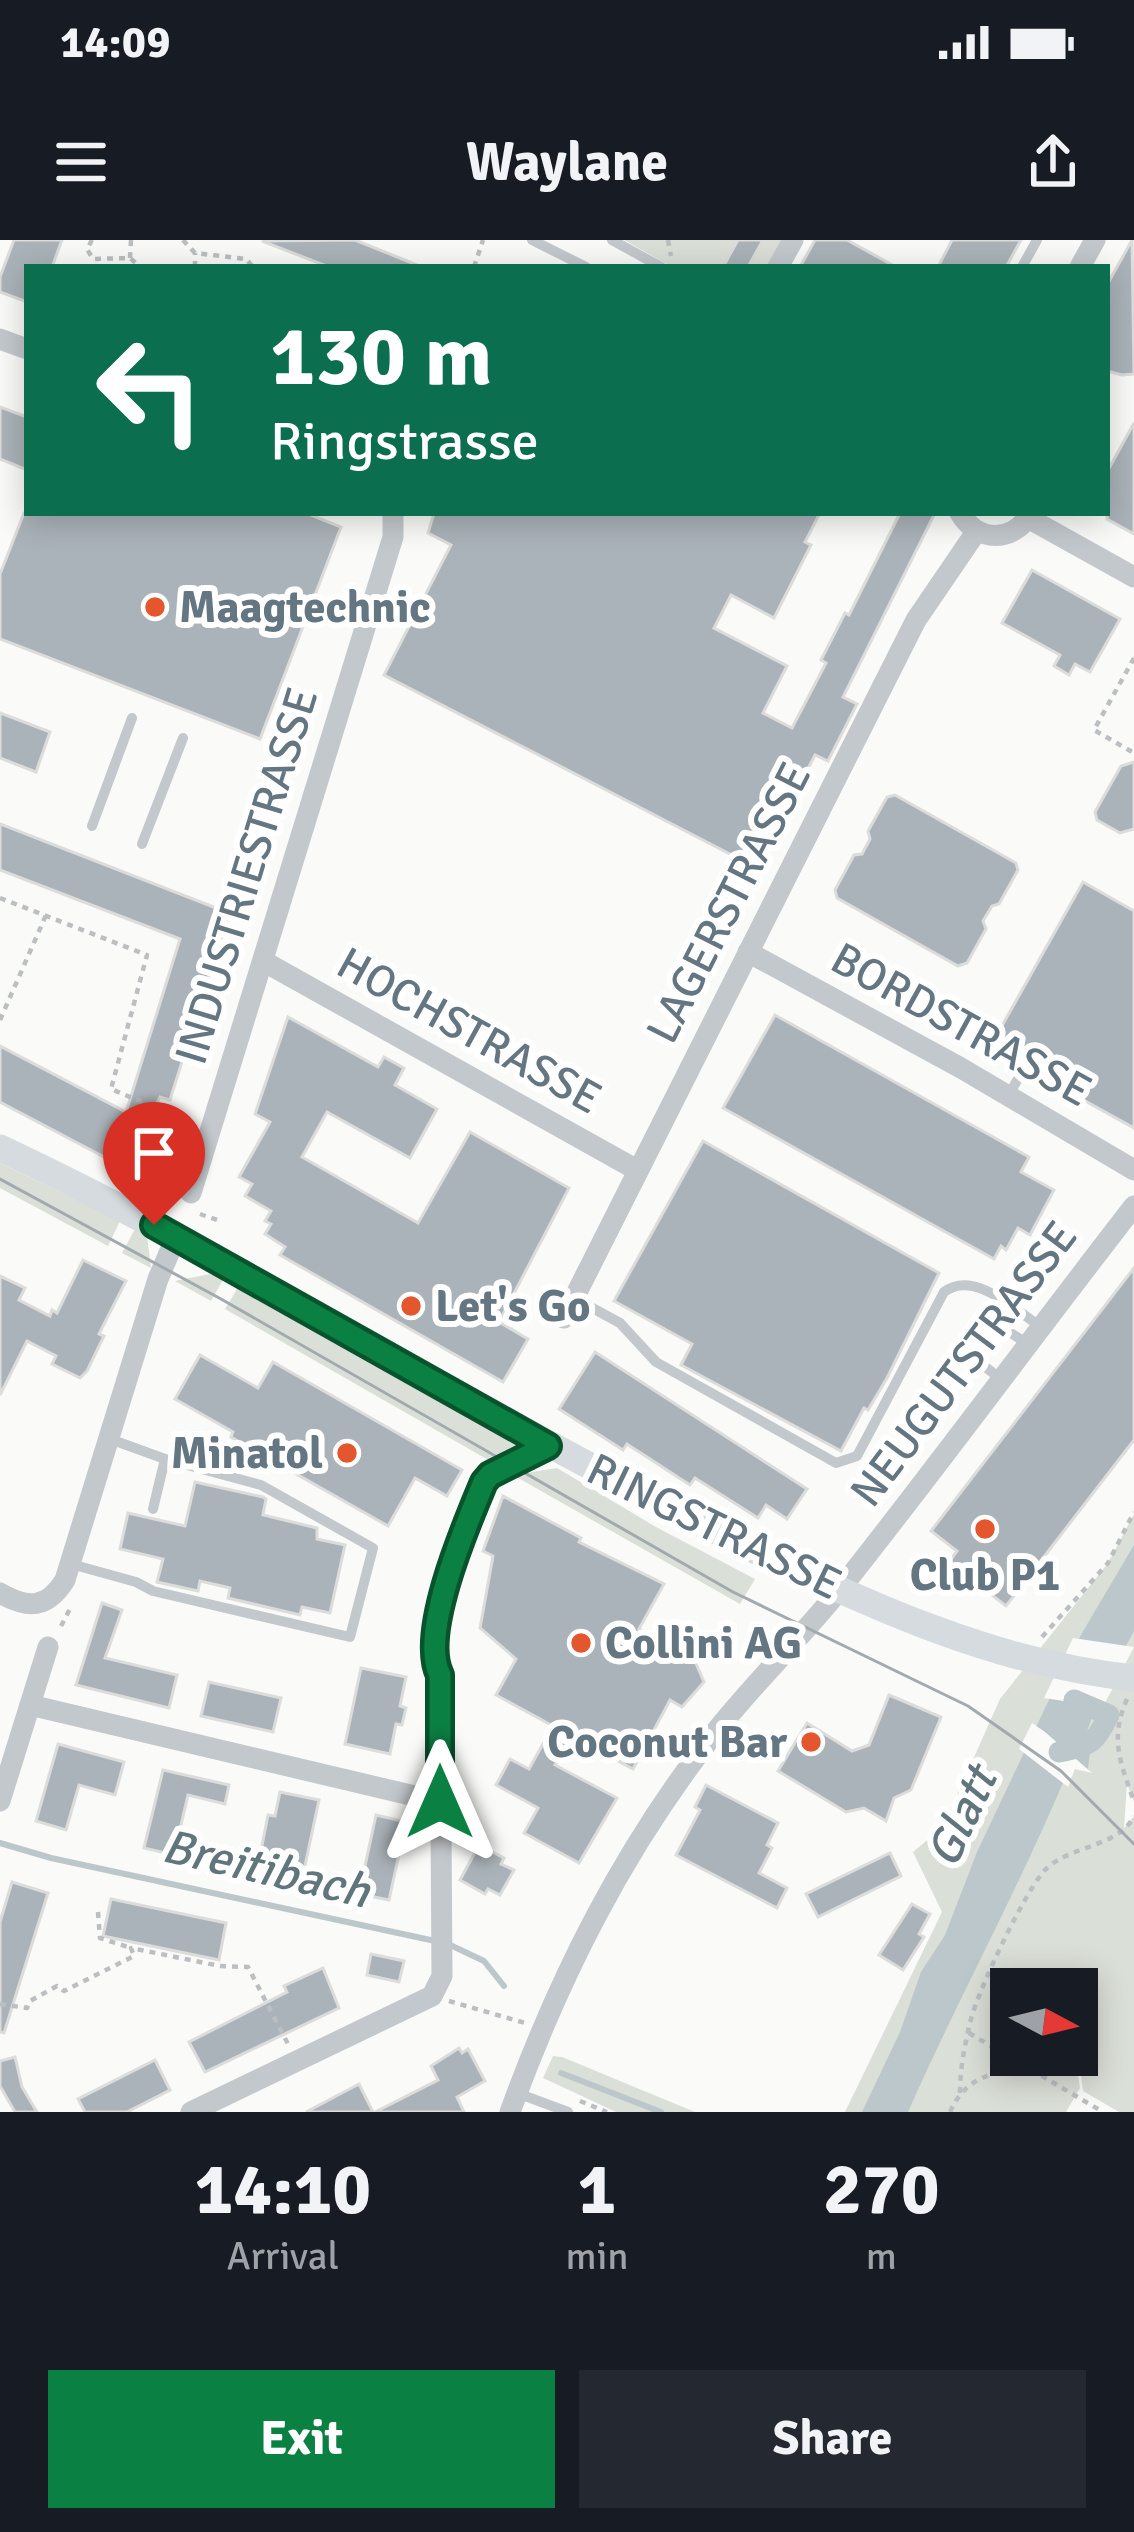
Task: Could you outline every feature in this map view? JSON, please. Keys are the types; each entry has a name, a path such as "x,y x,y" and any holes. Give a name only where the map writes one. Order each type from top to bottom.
{"main road":[{"name":"RINGSTRASSE","path":"0,1148 176,1237 548,1446 840,1590 1134,1680"}],"street":[{"name":"INDUSTRIESTRASSE","path":"191,1193 393,537 393,516"},
{"path":"963,516 976,532 999,536 1021,527 1030,516 1134,577"},
{"name":"LAGERSTRASSE","path":"569,1308 916,620 976,532"},
{"name":"BORDSTRASSE","path":"748,952 1134,1170"},
{"name":"HOCHSTRASSE","path":"262,961 637,1170"},
{"name":"NEUGUTSTRASSE","path":"514,2103 582,1937 644,1830 716,1732 840,1590 1134,1206"},
{"path":"0,1593 25,1605 44,1604 59,1590 158,1279 176,1237"},
{"path":"451,1580 471,1512 490,1475 548,1446"},
{"path":"0,1801 47,1647"},
{"path":"191,2112 432,1996 442,1976 440,1675"},
{"path":"30,1705 440,1802"}],"lane":[{"path":"532,240 580,264"},
{"path":"612,240 656,264"},
{"path":"92,826 132,718"},
{"path":"142,844 183,738"},
{"path":"1008,1096 1025,1067"},
{"path":"569,1308 620,1323 656,1362 836,1463 856,1456 944,1292 953,1285 967,1283 985,1290 1034,1336"},
{"path":"992,1321 1034,1336"},
{"path":"967,1353 1001,1378"},
{"path":"71,1564 152,1591 350,1636 373,1548 262,1485 110,1439"},
{"path":"153,1509 165,1459"},
{"path":"440,1675 433,1658 436,1620 451,1580"},
{"path":"514,2103 568,2112"}],"path":[{"path":"92,240 87,249 93,259 130,258 137,264"},
{"path":"130,258 131,240"},
{"path":"182,240 195,253 246,259 250,264"},
{"path":"195,253 195,264"},
{"path":"222,256 225,264"},
{"path":"1134,658 1094,730 1134,753"},
{"path":"0,898 147,955 111,1089 208,1130"},
{"path":"0,1019 46,915"},
{"path":"864,1473 886,1487"},
{"path":"1037,1650 1108,1563 1134,1512"},
{"path":"1134,1680 1121,1712 1115,1753 1134,1802"},
{"path":"1123,1769 1130,1763"},
{"path":"1127,1780 1134,1788"},
{"path":"960,2093 971,2016 1036,1882 1064,1856 1124,1831 1134,1816"},
{"path":"0,2004 27,2008 30,2001 57,1986 64,1991 134,1956 129,1944 100,1939 98,1912"},
{"path":"131,1948 248,1967 296,2060"},
{"path":"432,1996 528,2024"},
{"path":"969,2033 990,2046"},
{"path":"950,2112 960,2093 990,2073"},
{"path":"1040,2076 1103,2112"}],"shaded area":[{"path":"624,240 784,240 771,264 667,264"},
{"path":"0,1163 120,1221 108,1246 0,1188"},
{"path":"135,1229 147,1235 151,1268 122,1253"},
{"path":"210,1274 224,1278 211,1301 175,1281"},
{"path":"239,1286 517,1445 490,1461 225,1309"},
{"path":"557,1468 755,1579 740,1604 513,1475"},
{"path":"1134,1514 1134,1802 1127,1784 1124,1828 1134,1816 1134,2112 1119,2112 1083,2091 1081,2076 1098,2076 1098,1968 990,1968 990,2076 1078,2076 1080,2088 1066,2112 845,2112 942,1912 913,1852 943,1827 1000,1699 1108,1563"},
{"path":"1134,1545 1134,1631 1100,1694 1083,1743 1090,1751 1088,1769 1072,1761 908,2112 862,2112 900,2032 921,1972 945,1935 977,1852 1047,1704"},
{"path":"553,2056 695,2112 616,2112 543,2078"}],"pier":[{"path":"1073,1638 1134,1647 1103,1707 1044,1698"},
{"path":"1032,1723 1092,1773 1075,1769 1068,1787 1019,1749"}],"building":[{"path":"14,240 62,240 53,264 24,264 24,301 0,292 0,277"},
{"path":"355,240 415,264 321,264 262,241"},
{"path":"738,240 763,240 750,264 725,264"},
{"path":"815,240 847,240 891,264 802,264"},
{"path":"952,240 1021,240 1008,264 940,264"},
{"path":"1132,240 1134,374 1110,372 1110,280"},
{"path":"0,407 24,416 24,469 0,459"},
{"path":"1134,423 1134,534 1107,519 1110,467"},
{"name":"Maagtechnic","path":"24,513 314,516 341,527 260,739 0,639 0,574"},
{"path":"433,516 818,516 805,542 811,545 774,618 731,595 714,628 787,666 763,713 792,728 826,663 821,660 898,516 934,516 843,697 857,704 828,761 815,755 757,868 384,675 451,545 428,533"},
{"path":"1032,570 1120,619 1090,672 1075,664 1069,675 1054,666 1060,655 1002,623"},
{"path":"0,713 50,732 36,772 0,758"},
{"path":"1134,762 1134,829 1120,833 1097,820 1095,812 1121,766"},
{"path":"895,795 1016,863 1018,870 983,921 986,929 967,963 958,966 837,898 835,890 854,855 862,854 870,839 868,831 887,797"},
{"path":"0,824 229,913 170,1100 160,1097 123,1167 0,1102 0,1046 126,1112 180,939 0,870"},
{"path":"1083,882 1134,911 1134,1128 1033,1072 1029,1058 1016,1062 990,1047"},
{"path":"775,1015 1029,1157 1021,1172 1054,1190 1030,1235 1018,1228 1006,1250 1001,1246 994,1259 723,1108"},
{"path":"288,1017 378,1067 384,1057 404,1068 395,1085 437,1109 410,1158 327,1112 302,1157 418,1223 470,1132 569,1188 499,1322 528,1339 503,1382 280,1255 285,1247 265,1234 271,1211 245,1196 252,1184 239,1177 270,1122 255,1114"},
{"path":"703,1141 939,1273 887,1378 841,1451 681,1365 692,1344 614,1301"},
{"path":"83,1260 126,1281 99,1334 104,1336 87,1371 80,1378 52,1364 56,1356 27,1341 0,1395 0,1276 25,1288 19,1300 50,1316 52,1310 57,1313"},
{"path":"1134,1268 1134,1440 1006,1606 949,1562 957,1551 931,1531"},
{"path":"595,1352 807,1489 787,1519 766,1505 758,1518 695,1478 690,1485 627,1444 623,1450 559,1409"},
{"name":"Minatol","path":"200,1355 258,1388 273,1362 462,1470 447,1496 415,1478 388,1526 231,1437 233,1432 175,1399"},
{"path":"195,1482 263,1497 263,1515 317,1528 317,1539 345,1545 330,1613 302,1607 300,1615 228,1598 230,1588 200,1581 198,1591 157,1582 163,1559 120,1549 128,1513 185,1526"},
{"name":"Collini AG","path":"503,1496 581,1538 579,1542 664,1584 639,1629 694,1659 704,1682 682,1707 670,1700 633,1769 571,1736 555,1765 617,1798 579,1863 524,1833 538,1808 496,1785 510,1759 529,1769 553,1726 496,1695 516,1659 480,1628 493,1556 483,1551"},
{"path":"102,1603 122,1610 105,1658 177,1675 169,1708 76,1685"},
{"path":"361,1668 406,1677 400,1706 406,1708 402,1725 396,1724 390,1754 345,1744"},
{"path":"209,1682 281,1698 273,1732 201,1716"},
{"path":"889,1695 941,1717 911,1790 894,1798 886,1821 864,1808 846,1812 778,1771 807,1723 852,1751 869,1745"},
{"path":"58,1744 124,1762 115,1795 79,1785 66,1830 36,1821"},
{"path":"163,1770 229,1785 225,1804 188,1795 174,1855 144,1848"},
{"path":"706,1785 778,1823 759,1873 787,1888 777,1908 676,1855 700,1810 695,1807"},
{"path":"280,1792 319,1800 303,1875 258,1866 268,1815 275,1816"},
{"path":"376,1815 406,1822 389,1900 359,1894"},
{"path":"479,1845 504,1858 501,1864 514,1870 500,1895 488,1889 485,1894 460,1880"},
{"path":"890,1853 901,1876 818,1917 806,1894"},
{"path":"12,1882 48,1893 4,2033 0,2032 0,1922"},
{"path":"111,1899 226,1923 219,1960 103,1936"},
{"path":"912,1904 930,1914 919,1934 924,1937 903,1970 879,1955"},
{"path":"371,1954 404,1961 399,1982 367,1975"},
{"path":"323,1968 339,2008 205,2072 189,2042 287,1992 284,1986"},
{"path":"459,2048 462,2053 468,2049 485,2081 457,2097 464,2112 375,2112 438,2080 431,2066"},
{"path":"15,2057 22,2087 37,2112 15,2112 0,2086 0,2061"},
{"path":"155,2060 170,2090 127,2112 85,2112 78,2099"},
{"path":"359,2084 373,2112 306,2112"}],"waterway":[{"path":"1059,1752 1091,1742 1109,1715 1074,1700"},
{"name":"Breitibach","path":"0,1843 435,1941"},
{"name":"Breitibach","path":"448,1944 484,1961 504,1986"},
{"name":"Breitibach","path":"561,2073 661,2112"}],"tram line":[{"path":"0,1179 221,1299 733,1592 968,1706 1061,1771 1134,1844"}],"place":[{"name":"Maagtechnic","path":"155,607"},
{"name":"Let's Go","path":"411,1306"},
{"name":"Minatol","path":"347,1453"},
{"name":"Club P1","path":"985,1529"},
{"name":"Collini AG","path":"581,1643"},
{"name":"Coconut Bar","path":"811,1742"}],"route":[{"path":"154,1225 548,1446 490,1475 460,1538 436,1620 433,1658 440,1675 440,1802"}],"water label":[{"name":"Glatt","path":"962,1817"}]}
